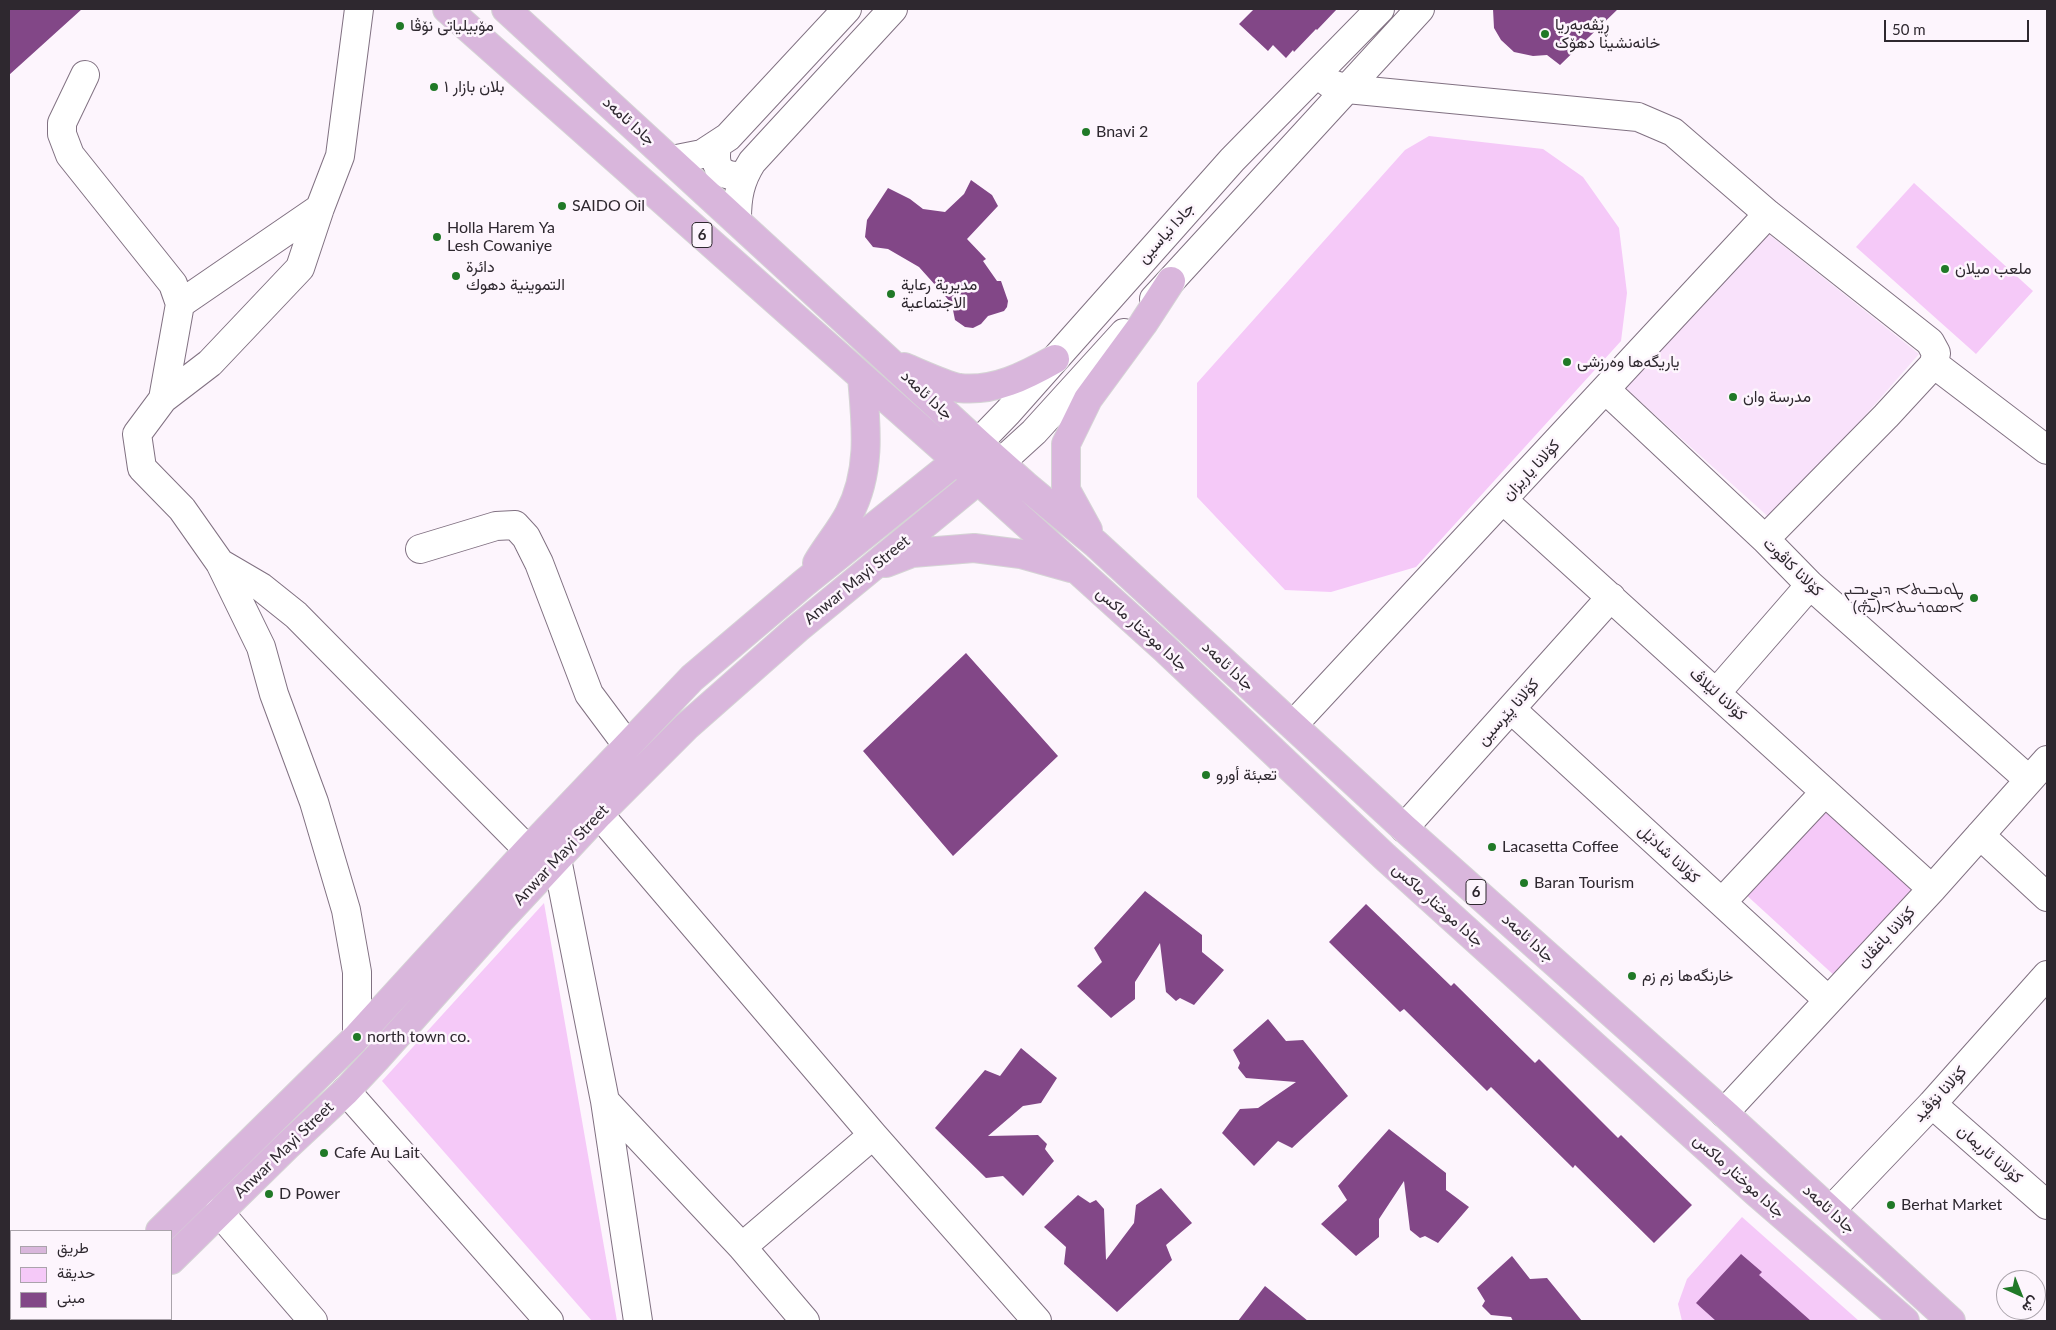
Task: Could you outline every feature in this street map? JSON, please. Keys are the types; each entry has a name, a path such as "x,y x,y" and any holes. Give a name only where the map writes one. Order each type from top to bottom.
{"main road":[{"name":"جادا ئامەد","path":"447,9 978,480"},
{"name":"جادا ئامەد","path":"506,9 737,219 978,443 1096,544 1404,828 1724,1113 1951,1321"},
{"path":"1096,544 1066,490 1066,444 1088,400 1143,324 1171,281"},
{"path":"891,363 958,388 994,387 1029,374 1055,359"},
{"path":"804,583 849,514 862,484 867,445 862,377"},
{"name":"جادا نیاسین","path":"957,461 978,443"},
{"name":"Anwar Mayi Street","path":"161,1230 357,1036 528,850 692,678 804,583 957,461"},
{"name":"Anwar Mayi Street","path":"172,1259 346,1091 599,814 687,726 796,629 1000,462"},
{"name":"جادا موختار ماكس","path":"978,480 1170,655 1385,857 1757,1193 1906,1321"},
{"path":"871,569 912,553 974,548 1021,554 1077,570"}],"street":[{"path":"357,1036 357,972 346,910 314,802 274,694 261,647 220,563 182,509 142,468 138,434 163,399 210,363 300,268 340,156 359,9"},
{"path":"672,160 702,154 717,146 738,127 847,9"},
{"path":"737,219 737,197 744,176 757,156 892,9"},
{"name":"جادا نیاسین","path":"978,443 1232,160 1380,9"},
{"path":"1000,462 1034,432 1420,9"},
{"path":"1317,74 1329,83 1347,89 1638,117 1673,132 1768,214 1930,342 1936,353 1934,364 1766,539"},
{"path":"85,75 62,123 62,134 70,155 173,284 180,304 163,399"},
{"path":"717,146 714,159 720,170 731,177 744,176"},
{"path":"180,304 320,208"},
{"name":"کۆلانا یاریزان","path":"1293,725 1768,214"},
{"path":"1934,364 2047,450"},
{"name":"کۆلانا کاڤوت","path":"1606,390 1766,539 1810,585 2029,780"},
{"name":"کۆلانا لێلاڤ","path":"1504,500 1932,889"},
{"path":"420,550 496,526 515,526 526,538 539,563 589,694 627,745"},
{"path":"220,563 261,587 296,615 528,850"},
{"path":"1716,693 1810,585"},
{"name":"کۆلانا پێرسین","path":"1404,828 1611,597"},
{"name":"کۆلانا شادێل","path":"1511,709 1828,1000"},
{"name":"کۆلانا باغڤان","path":"1724,1113 1932,889 2047,760"},
{"path":"1722,902 1825,792"},
{"path":"599,814 873,1135 1037,1321"},
{"path":"1980,835 2047,897"},
{"path":"557,859 604,1101 638,1321"},
{"name":"کۆلانا نۆڤید","path":"1831,1210 1932,1104 2047,976"},
{"path":"346,1091 549,1321"},
{"path":"604,1101 742,1247 805,1321"},
{"name":"کۆلانا ئاریمان","path":"1932,1104 2045,1199"},
{"path":"742,1247 873,1135"},
{"path":"219,1212 313,1321"}],"shaded area":[{"path":"1766,232 1919,354 1773,521 1624,387"}],"green space":[{"path":"1429,136 1543,149 1583,177 1619,228 1627,293 1621,341 1416,567 1331,592 1285,590 1197,497 1197,383 1405,150"},
{"name":"ملعب ميلان","path":"1914,183 2033,291 1976,354 1856,247"},
{"path":"1823,804 1917,890 1837,978 1743,892"},
{"path":"544,903 617,1321 592,1321 382,1081"},
{"path":"1742,1217 1859,1321 1682,1321 1678,1304 1687,1279"}],"building":[{"path":"9,9 82,9 9,75"},
{"path":"1254,9 1337,9 1286,58 1273,45 1268,51 1239,24"},
{"name":"ڕێڤه‌به‌ریا خانەنشينا دهۆک","path":"1493,9 1618,9 1560,65 1547,55 1533,56 1514,52 1501,40 1494,28"},
{"path":"971,180 992,195 998,206 967,239 986,259 983,261 997,281 1001,281 1008,301 1004,311 988,316 981,324 973,328 965,327 955,320 952,305 919,267 888,249 873,247 865,237 867,220 888,188 910,199 923,209 945,212 964,194"},
{"path":"966,653 1058,756 953,856 863,751"},
{"path":"1145,891 1202,935 1202,952 1224,970 1194,1005 1180,998 1176,1001 1166,992 1160,943 1135,982 1135,999 1111,1018 1077,986 1102,962 1094,948"},
{"path":"1366,904 1451,986 1454,983 1535,1063 1539,1059 1618,1138 1621,1135 1692,1205 1654,1243 1575,1165 1573,1168 1491,1087 1487,1091 1404,1009 1400,1012 1329,942"},
{"path":"1268,1019 1286,1041 1303,1040 1348,1096 1292,1148 1278,1141 1254,1166 1222,1133 1240,1109 1258,1108 1296,1082 1246,1078 1238,1068 1240,1063 1233,1050"},
{"path":"1021,1048 1057,1078 1041,1103 1023,1106 988,1136 1038,1135 1047,1144 1045,1149 1054,1161 1023,1196 1003,1176 986,1178 935,1128 985,1070 1000,1076"},
{"path":"1389,1129 1446,1173 1446,1190 1469,1207 1438,1243 1425,1236 1420,1238 1410,1230 1404,1181 1379,1219 1379,1237 1356,1256 1321,1224 1347,1200 1338,1186"},
{"path":"1161,1188 1192,1223 1166,1245 1172,1260 1117,1312 1064,1264 1066,1247 1044,1227 1078,1195 1090,1203 1096,1200 1104,1209 1106,1260 1134,1223 1136,1205"},
{"path":"1741,1254 1762,1272 1759,1275 1811,1321 1716,1321 1696,1303"},
{"path":"1512,1256 1530,1279 1547,1278 1582,1321 1513,1321 1511,1317 1491,1315 1482,1306 1485,1301 1477,1288"},
{"path":"1265,1286 1308,1321 1238,1321"}],"place":[{"name":"مۆبیلیاتی نۆڤا","path":"400,26"},
{"name":"ڕێڤه‌به‌ریا خانەنشينا دهۆک","path":"1545,34"},
{"name":"بلان بازار ١","path":"434,87"},
{"name":"Bnavi 2","path":"1086,132"},
{"name":"SAIDO Oil","path":"562,206"},
{"name":"Holla Harem Ya Lesh Cowaniye","path":"437,237"},
{"name":"ملعب ميلان","path":"1945,269"},
{"name":"دائرة التموينية دهوك","path":"456,276"},
{"name":"مديرية رعاية الاجتماعية","path":"891,294"},
{"name":"ياريگەها وەرزشی","path":"1567,362"},
{"name":"مدرسة وان","path":"1733,397"},
{"name":"ܛܘܝܒܝܬܐ ܕܢܨܝܒܝܢ ܐܣܘܪܝܝܬܐ(ܞ)","path":"1974,598"},
{"name":"تعبئة أورو","path":"1206,775"},
{"name":"Lacasetta Coffee","path":"1492,847"},
{"name":"Baran Tourism","path":"1524,883"},
{"name":"خارنگەها زم زم","path":"1632,976"},
{"name":"north town co.","path":"357,1037"},
{"name":"Cafe Au Lait","path":"324,1153"},
{"name":"D Power","path":"269,1194"},
{"name":"Berhat Market","path":"1891,1205"}]}
